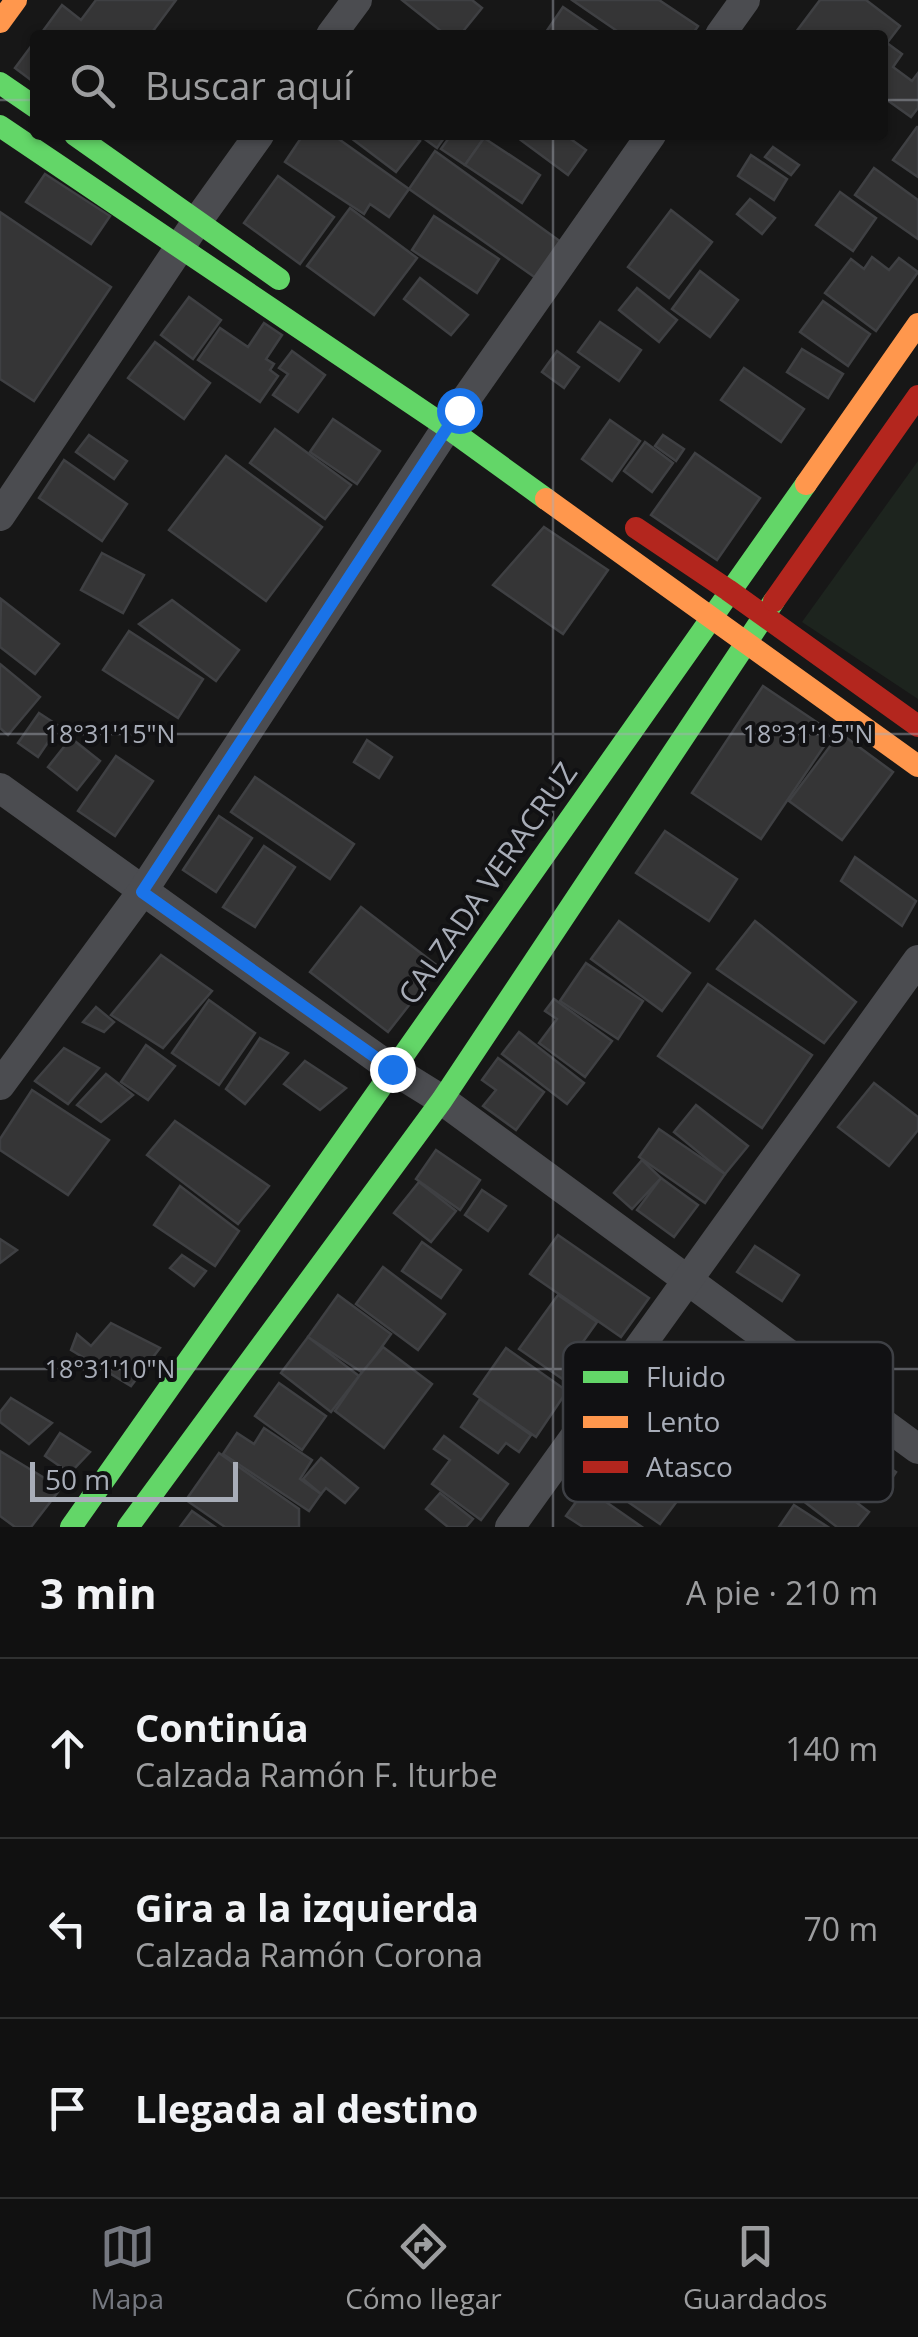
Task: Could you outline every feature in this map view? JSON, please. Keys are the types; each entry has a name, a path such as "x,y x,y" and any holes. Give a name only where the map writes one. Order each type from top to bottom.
{"street":[{"path":"0,22 16,0"},
{"path":"336,30 357,0"},
{"path":"724,30 745,0"},
{"path":"0,83 30,104"},
{"path":"0,126 181,246 456,414 711,617 918,766"},
{"path":"82,140 290,287"},
{"path":"0,516 198,220 256,140"},
{"path":"0,1085 142,892 456,414 647,140"},
{"name":"CALZADA VERACRUZ","path":"72,1527 918,324"},
{"path":"128,1527 442,1100 746,642 918,396"},
{"path":"617,516 918,726"},
{"path":"0,788 392,1069 442,1100 774,1342"},
{"path":"644,1342 918,960"},
{"path":"893,1430 918,1449"},
{"path":"510,1527 563,1454"}],"shaded area":[{"path":"918,461 918,699 802,622"}],"building":[{"path":"96,0 176,0 154,30 44,30 62,5 81,20"},
{"path":"402,0 472,0 482,8 464,30 440,30"},
{"path":"572,0 659,0 698,26 695,30 616,30"},
{"path":"820,0 866,0 900,26 888,42 888,30 798,30"},
{"path":"563,7 597,30 547,30"},
{"path":"888,44 902,54 893,67 912,81 918,73 918,108 911,117 888,101"},
{"path":"30,48 30,79 15,68"},
{"path":"918,127 918,177 893,160"},
{"path":"300,140 340,140 409,189 389,217 370,204 364,214 285,162"},
{"path":"354,140 420,141 396,172"},
{"path":"426,140 443,140 437,148"},
{"path":"447,140 482,140 465,165 441,149"},
{"path":"483,140 487,140 540,175 522,203 465,165"},
{"path":"521,140 572,140 586,150 568,175"},
{"path":"773,147 799,165 791,175 765,157"},
{"path":"435,151 568,247 543,283 409,189"},
{"path":"751,155 787,179 774,200 738,176"},
{"path":"874,168 918,200 918,239 855,195"},
{"path":"45,174 110,216 91,244 26,202"},
{"path":"278,176 334,217 300,264 244,223"},
{"path":"840,192 876,218 853,251 816,225"},
{"path":"750,199 775,218 762,234 737,214"},
{"path":"350,208 417,258 374,315 307,266"},
{"path":"671,210 712,242 669,298 628,267"},
{"path":"0,212 111,287 34,401 0,379"},
{"path":"434,216 499,259 477,293 412,250"},
{"path":"872,257 889,270 899,258 918,272 876,331 825,293 851,259 864,269"},
{"path":"700,271 738,300 710,337 672,309"},
{"path":"420,278 468,315 451,335 404,299"},
{"path":"637,288 677,320 659,342 619,310"},
{"path":"189,297 221,320 193,359 161,335"},
{"path":"823,301 870,334 848,366 800,332"},
{"path":"600,322 641,350 619,381 578,352"},
{"path":"264,323 282,335 266,359 274,364 270,370 278,376 260,402 198,360 220,328 248,347"},
{"path":"155,342 210,383 184,419 128,378"},
{"path":"802,349 843,374 828,398 787,372"},
{"path":"292,351 325,375 298,412 273,395 288,374 279,368"},
{"path":"557,351 579,367 564,388 542,372"},
{"path":"744,368 804,409 781,442 721,400"},
{"path":"333,419 380,451 357,484 310,452"},
{"path":"610,420 640,441 612,481 582,459"},
{"path":"275,429 351,485 325,519 250,463"},
{"path":"89,435 127,461 114,479 76,452"},
{"path":"663,435 684,449 676,461 655,446"},
{"path":"645,442 673,463 652,492 624,471"},
{"path":"695,453 760,498 717,560 651,515"},
{"path":"226,456 322,527 266,601 169,530"},
{"path":"64,460 127,504 102,541 39,498"},
{"path":"544,527 608,570 563,634 493,585"},
{"path":"102,553 144,575 123,613 81,590"},
{"path":"1,599 59,644 35,674 0,647"},
{"path":"172,600 239,650 216,681 139,624"},
{"path":"129,631 203,679 178,718 103,670"},
{"path":"0,664 40,697 8,735 0,728"},
{"path":"763,686 833,733 761,839 692,793"},
{"path":"39,713 59,726 38,757 18,743"},
{"path":"840,733 893,772 842,840 789,801"},
{"path":"71,738 100,761 77,790 48,767"},
{"path":"367,740 392,757 379,778 354,762"},
{"path":"116,756 153,781 115,836 78,811"},
{"path":"255,777 354,844 330,879 231,812"},
{"path":"219,816 252,838 216,892 183,870"},
{"path":"665,831 737,879 709,921 636,873"},
{"path":"264,846 295,867 255,927 223,907"},
{"path":"855,857 916,901 902,926 841,881"},
{"path":"361,907 439,967 388,1032 310,972"},
{"path":"619,921 690,973 662,1011 591,959"},
{"path":"755,921 856,1002 824,1043 717,969"},
{"path":"161,955 212,991 163,1048 111,1015"},
{"path":"586,963 643,1001 618,1039 560,1001"},
{"path":"708,984 812,1055 762,1128 658,1056"},
{"path":"554,999 612,1041 585,1077 539,1043 557,1019 545,1011"},
{"path":"209,1000 255,1033 219,1085 172,1053"},
{"path":"96,1007 114,1022 104,1032 83,1022"},
{"path":"519,1032 584,1083 567,1104 502,1054"},
{"path":"260,1038 288,1053 245,1104 226,1089"},
{"path":"146,1045 175,1066 148,1100 121,1082"},
{"path":"64,1048 99,1068 68,1104 35,1081"},
{"path":"498,1058 544,1092 516,1130 483,1106 496,1090 482,1080"},
{"path":"305,1061 346,1088 320,1110 284,1084"},
{"path":"106,1074 133,1095 101,1122 77,1105"},
{"path":"874,1083 918,1117 918,1130 889,1166 838,1127"},
{"path":"32,1090 109,1140 68,1195 0,1150 0,1139"},
{"path":"696,1105 748,1146 725,1174 674,1132"},
{"path":"175,1121 269,1186 238,1224 147,1155"},
{"path":"659,1129 725,1174 705,1203 639,1157"},
{"path":"436,1150 480,1180 460,1210 416,1179"},
{"path":"642,1160 661,1178 632,1209 614,1193"},
{"path":"661,1178 698,1205 674,1237 637,1210"},
{"path":"419,1182 456,1211 431,1242 394,1213"},
{"path":"180,1186 239,1231 215,1266 154,1225"},
{"path":"482,1190 506,1206 488,1231 465,1215"},
{"path":"558,1235 649,1298 621,1337 530,1274"},
{"path":"0,1239 17,1250 0,1263"},
{"path":"422,1242 461,1270 441,1298 402,1271"},
{"path":"755,1246 799,1275 782,1301 737,1272"},
{"path":"182,1255 206,1271 194,1286 170,1268"},
{"path":"383,1267 445,1314 418,1350 356,1304"},
{"path":"338,1295 391,1334 363,1373 308,1337"},
{"path":"558,1295 597,1322 583,1342 563,1342 563,1379 519,1349"},
{"path":"111,1323 160,1348 131,1386 71,1350 77,1334 91,1346"},
{"path":"308,1337 359,1376 331,1412 281,1373"},
{"path":"383,1347 432,1384 384,1448 335,1411"},
{"path":"506,1348 563,1388 563,1397 536,1437 474,1394"},
{"path":"279,1383 326,1416 302,1450 255,1416"},
{"path":"11,1398 52,1423 29,1444 0,1422 0,1412"},
{"path":"480,1399 531,1435 519,1452 506,1443 498,1453 461,1427"},
{"path":"264,1428 312,1460 300,1479 321,1494 309,1511 223,1454 237,1433 254,1444"},
{"path":"60,1433 90,1452 70,1473 45,1456"},
{"path":"444,1436 508,1484 481,1520 432,1484 450,1460 434,1449"},
{"path":"0,1451 61,1488 31,1527 15,1527 0,1516"},
{"path":"219,1453 299,1509 299,1527 225,1527 186,1500"},
{"path":"321,1458 358,1488 345,1503 326,1488 321,1494 303,1479"},
{"path":"440,1493 473,1519 466,1527 448,1527 426,1509"},
{"path":"576,1502 606,1502 642,1527 583,1527 566,1516"},
{"path":"628,1502 676,1502 660,1524"},
{"path":"805,1502 856,1502 869,1512 857,1527 837,1527"},
{"path":"794,1505 828,1527 779,1527"},
{"path":"192,1511 215,1527 180,1527"}],"traffic: fast":[{"path":"0,83 30,104"},
{"path":"0,126 448,428 546,499"},
{"path":"82,140 279,279"},
{"path":"71,1527 806,484"},
{"path":"128,1527 442,1100 774,601"}],"traffic: slow":[{"path":"0,22 16,0"},
{"path":"806,484 918,324"},
{"path":"546,499 918,766"}],"traffic: jam":[{"path":"774,601 918,396"},
{"path":"636,528 918,726"}],"route":[{"path":"392,1069 142,892 459,410"}]}
